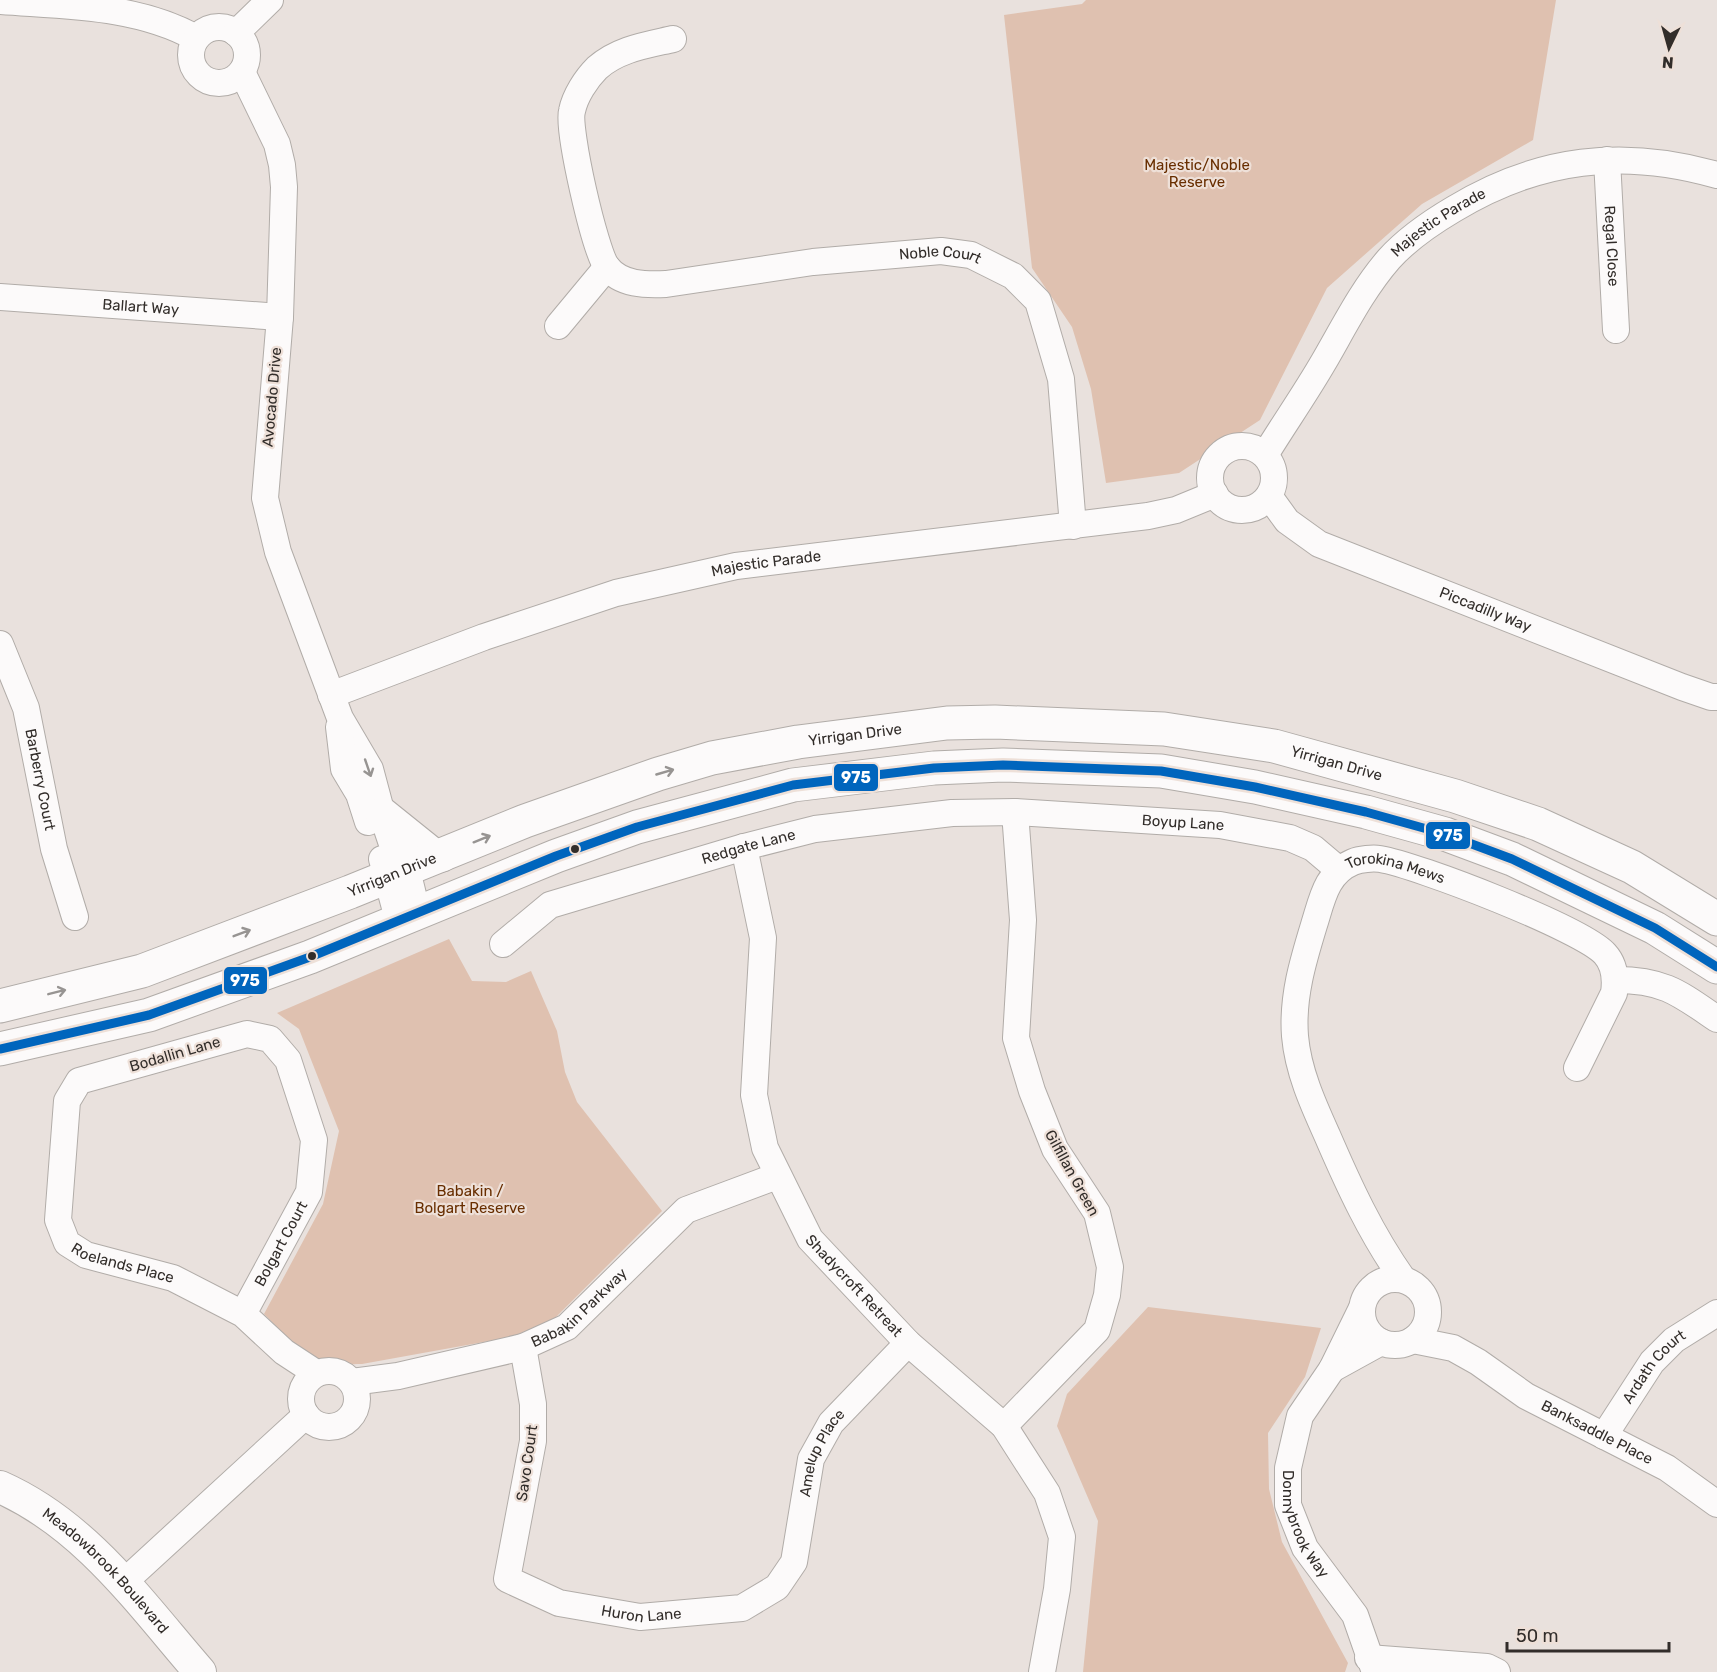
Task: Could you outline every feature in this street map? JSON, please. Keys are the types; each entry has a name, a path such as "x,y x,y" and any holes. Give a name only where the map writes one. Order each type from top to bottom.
{"main road":[{"name":"Yirrigan Drive","path":"0,1006 141,972 581,800 712,758 885,729 995,722 1164,729 1274,746 1455,796 1538,824 1632,867 1717,919"},
{"path":"4,1050 149,1015 310,957 408,915 637,827 793,785 934,768 1003,765 1161,771 1300,797 1445,834 1512,859 1655,928 1717,967"},
{"path":"382,814 433,855 442,855"},
{"path":"1538,824 1550,824 1587,832 1717,898"}],"street":[{"path":"242,72 223,83 202,78 191,60 196,38 214,27 236,33 270,0"},
{"path":"0,1 135,15 173,25 196,38"},
{"name":"Avocado Drive","path":"236,33 247,51 242,72 265,117 282,165 280,317 265,498 278,552 336,706 370,769 393,847 408,915"},
{"path":"558,326 607,267 595,241 571,113 579,92 598,68 622,52 674,39"},
{"name":"Majestic Parade","path":"1264,455 1323,364 1356,303 1390,257 1435,220 1487,189 1527,174 1574,163 1607,160 1653,161 1717,175"},
{"name":"Regal Close","path":"1607,160 1616,330"},
{"name":"Noble Court","path":"607,267 623,280 644,285 813,262 941,251 971,255 1013,276 1038,301 1061,380 1073,526"},
{"name":"Ballart Way","path":"0,297 280,317"},
{"path":"1242,446 1264,455 1273,470 1273,488 1269,496 1257,506 1241,510 1226,505 1215,494 1211,478 1215,462 1220,456 1242,446"},
{"name":"Majestic Parade","path":"336,706 484,637 616,593 714,570 811,555 1073,526 1176,510 1215,494"},
{"name":"Piccadilly Way","path":"1269,496 1287,521 1319,544 1682,687 1711,698 1717,697"},
{"name":"Barberry Court","path":"0,644 26,708 54,849 75,917"},
{"name":"Avocado Drive","path":"336,706 344,769 359,794 397,873"},
{"name":"Redgate Lane","path":"503,944 550,905 744,847 815,829 952,813 1015,812"},
{"name":"Boyup Lane","path":"1015,812 1220,825 1290,838 1313,848 1339,870"},
{"name":"Gilfillan Green","path":"1004,1426 1097,1330 1107,1295 1110,1267 1097,1213 1055,1149 1032,1091 1016,1038 1023,920 1015,812"},
{"name":"Shadycroft Retreat","path":"744,847 763,938 754,1095 765,1148 810,1239 908,1343 1004,1426 1047,1493 1062,1538 1057,1589 1042,1672"},
{"name":"Torokina Mews","path":"1403,1279 1362,1215 1308,1090 1295,1038 1295,1002 1303,963 1326,885 1339,870 1355,861 1377,859 1408,866 1549,922 1605,954 1616,980"},
{"path":"1577,1068 1608,1009 1616,980 1659,984 1676,991 1717,1019"},
{"name":"Bodallin Lane","path":"80,1081 247,1034 270,1039"},
{"name":"Bolgart Court","path":"243,1314 309,1192 314,1140 288,1059 270,1039"},
{"name":"Roelands Place","path":"80,1081 67,1101 58,1220 67,1243 86,1255 173,1278 243,1314 284,1352 316,1373"},
{"name":"Babakin Parkway","path":"316,1373 332,1370 339,1372 352,1382 398,1376 523,1347 567,1327 686,1210 777,1176"},
{"name":"Torokina Mews","path":"1362,1215 1370,1265 1365,1301"},
{"path":"1403,1279 1420,1290 1428,1309 1423,1329 1413,1340 1395,1345 1381,1342 1368,1332 1365,1301 1384,1280 1403,1279"},
{"name":"Donnybrook Way","path":"1365,1301 1332,1369 1300,1416 1288,1468 1288,1505 1305,1548 1355,1615 1372,1665"},
{"name":"Banksaddle Place","path":"1428,1309 1478,1362"},
{"name":"Ardath Court","path":"1604,1436 1652,1362 1674,1340 1717,1313"},
{"name":"Banksaddle Place","path":"1413,1340 1453,1348 1478,1362 1526,1396 1667,1468 1717,1504"},
{"name":"Donnybrook Way","path":"1332,1369 1381,1342"},
{"name":"Amelup Place","path":"777,1587 794,1562 811,1459 831,1423 908,1343"},
{"name":"Savo Court","path":"507,1579 533,1441 533,1404 523,1347"},
{"path":"316,1373 308,1379 300,1397 306,1415 321,1426 341,1425 349,1419 358,1401 352,1382"},
{"path":"123,1583 306,1415"},
{"name":"Meadowbrook Boulevard","path":"0,1488 56,1517 86,1544 200,1672"},
{"name":"Huron Lane","path":"507,1579 559,1604 640,1617 742,1608 777,1587"},
{"path":"1372,1665 1487,1667 1497,1672"}],"green space":[{"name":"Majestic/Noble Reserve","path":"1086,0 1556,0 1533,140 1422,204 1327,288 1260,420 1179,473 1106,483 1091,389 1072,327 1032,268 1004,15 1082,4"},
{"name":"Babakin / Bolgart Reserve","path":"449,939 472,981 506,982 531,971 557,1031 565,1072 577,1102 662,1211 555,1318 512,1337 362,1364 343,1364 316,1359 297,1346 264,1314 323,1204 339,1131 299,1029 277,1013"},
{"path":"1148,1307 1321,1328 1305,1377 1268,1433 1269,1489 1282,1542 1348,1663 1345,1672 1083,1672 1098,1521 1057,1426 1067,1394"}],"transit line":[{"name":"975","path":"0,1049 149,1015 310,957 556,856 637,827 793,785 934,768 1003,765 1161,771 1255,787 1366,812 1445,834 1512,859 1655,928 1717,967"}]}
